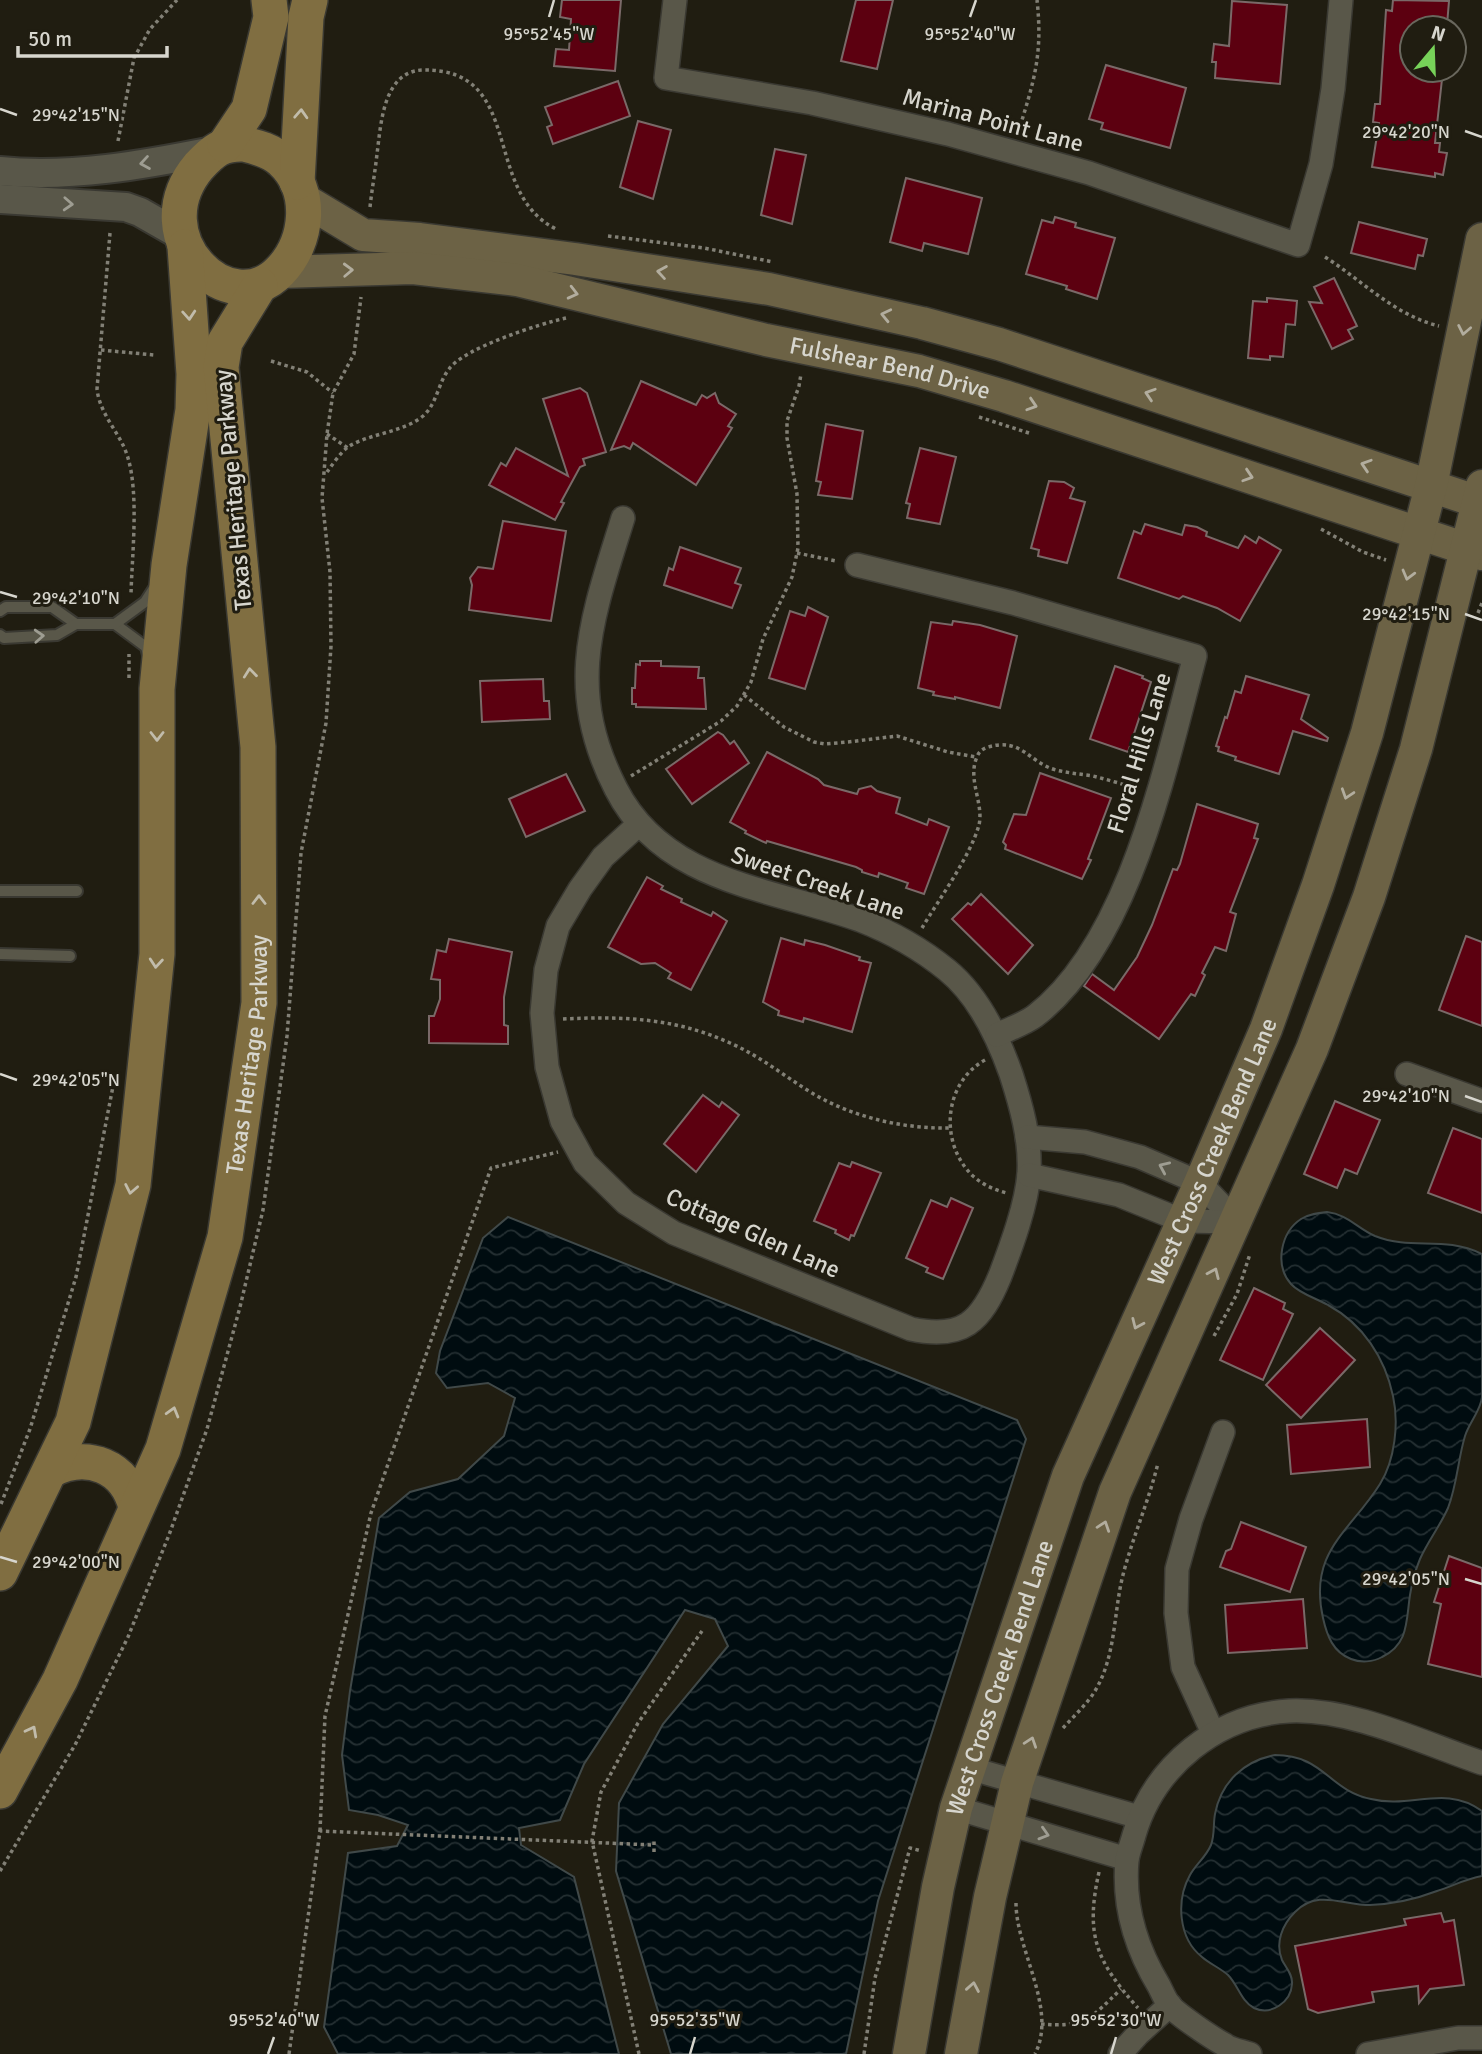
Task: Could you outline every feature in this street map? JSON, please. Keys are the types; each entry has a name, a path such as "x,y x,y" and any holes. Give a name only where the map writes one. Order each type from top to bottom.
{"main road":[{"path":"269,0 271,17 249,109 219,148 193,174 179,201 178,219 183,241 194,260 225,284 240,288 270,278 298,247 303,225 300,191 306,17 310,0"},
{"path":"219,148 244,144 271,153 281,160 300,191"},
{"name":"Fulshear Bend Drive","path":"300,191 363,235 421,239 562,257 769,289 928,324 999,344 1431,486 1481,497"},
{"name":"West Cross Creek Bend Lane","path":"909,2054 938,1887 956,1808 1068,1476 1266,1029 1318,885 1367,733 1431,486 1482,239"},
{"name":"Texas Heritage Parkway","path":"0,1573 73,1422 134,1172 157,954 143,690 169,565 193,410 194,374 183,241"},
{"name":"Fulshear Bend Drive","path":"270,278 413,268 517,279 766,340 919,371 1004,396 1475,552"},
{"name":"Texas Heritage Parkway","path":"0,1791 60,1680 163,1449 225,1237 259,1003 258,747 220,367 225,342 270,278"},
{"path":"919,371 928,324"},
{"name":"West Cross Creek Bend Lane","path":"961,2054 989,1897 1017,1783 1115,1492 1244,1232 1368,897 1475,552 1481,497"},
{"path":"73,1422 96,1441 110,1447 136,1452 163,1449"},
{"path":"51,1470 61,1465 83,1461 106,1466 123,1479 136,1507"}],"street":[{"name":"Marina Point Lane","path":"675,0 666,78 812,103 1012,152 1089,173 1298,244 1321,164 1333,89 1341,0"},
{"path":"0,171 25,173 108,169 219,148"},
{"path":"0,199 126,207 141,212 183,241"},
{"name":"Sweet Creek Lane","path":"623,518 600,593 587,650 586,700 599,750 614,786 639,824 671,853 710,874 860,921 912,945 949,972 974,1001 1000,1044 1016,1090 1027,1137 1029,1175 1013,1241 991,1297 974,1319 955,1331"},
{"name":"Floral Hills Lane","path":"857,565 1013,603 1195,656 1157,796 1116,907 1092,953 1062,989 1000,1044"},
{"name":"Cottage Glen Lane","path":"639,824 603,857 558,926 546,970 543,1020 547,1067 562,1121 585,1163 626,1203 674,1233 911,1329 936,1334 955,1331"},
{"path":"1407,1074 1482,1101"},
{"path":"1027,1137 1085,1142 1140,1157 1200,1183 1244,1232"},
{"path":"1029,1175 1119,1195 1183,1221 1244,1232"},
{"path":"1213,1733 1183,1667 1176,1613 1177,1569 1191,1519 1223,1432"},
{"path":"1250,2054 1226,2047 1170,2005 1143,1960 1128,1908 1127,1858 1139,1817 1162,1778 1185,1752 1213,1733 1253,1717 1289,1711 1326,1713 1369,1723 1482,1763"},
{"path":"969,1768 1139,1817"},
{"path":"956,1808 1127,1858"},
{"path":"1120,2054 1170,2005"},
{"path":"1367,2054 1458,2038 1482,2038"}],"lane":[{"path":"0,635 4,638 57,635 76,624 115,624 145,602 169,565"},
{"path":"0,611 6,607 52,607 76,624"},
{"path":"115,624 146,647 143,690"},
{"path":"0,891 77,891"},
{"path":"0,954 70,956"}],"path":[{"path":"118,141 134,58 150,29 177,0"},
{"path":"1012,152 1039,60 1037,0"},
{"path":"370,207 382,113 389,94 399,80 408,74 419,70 447,72 478,88 488,101 496,120 506,163 519,192 544,223 565,233"},
{"path":"110,233 97,389 99,402 128,457 131,478 131,601"},
{"path":"606,236 704,247 784,265"},
{"path":"1325,257 1350,272 1400,312 1439,326"},
{"path":"326,473 348,447 414,422 424,415 447,371 456,361 549,321 577,317"},
{"path":"101,350 154,355"},
{"path":"271,361 307,372 333,393"},
{"path":"614,786 721,721 744,695 751,682 762,639 792,577 797,554 797,494 786,438 787,421 799,386 801,371 791,370"},
{"path":"974,415 1033,434"},
{"path":"327,434 348,447"},
{"path":"1315,526 1363,552 1395,563"},
{"path":"797,554 857,565"},
{"path":"1475,621 1482,603"},
{"path":"129,647 143,690"},
{"path":"744,695 784,727 814,742 848,743 897,736 948,752 977,757"},
{"path":"912,945 975,837 980,813 974,773 977,757 984,748 997,745 1018,747 1042,765 1053,769 1117,782 1157,796"},
{"path":"543,1020 628,1017 702,1031 748,1051 810,1092 847,1110 899,1124 950,1128"},
{"path":"1000,1044 964,1079 952,1101 950,1128 956,1153 974,1177 995,1189 1024,1197"},
{"path":"0,1507 30,1429 76,1277 116,1070"},
{"path":"289,2054 320,1831 325,1716 371,1513 491,1168 577,1147"},
{"path":"1209,1343 1237,1294 1246,1272 1244,1232"},
{"path":"1058,1738 1063,1728 1095,1691 1112,1650 1123,1573 1151,1492 1160,1452"},
{"path":"639,2054 592,1841 601,1792 638,1723 702,1631"},
{"path":"320,1831 654,1845"},
{"path":"654,1839 654,1852"},
{"path":"1016,1899 1016,1920 1038,1988 1041,2024 1039,2047 1035,2054"},
{"path":"1041,2024 1064,2026 1090,2019 1121,1989"}],"water":[{"path":"1327,1212 1340,1215 1369,1233 1389,1240 1454,1245 1482,1254 1481,1402 1465,1436 1448,1508 1417,1568 1402,1639 1391,1652 1367,1661 1345,1656 1332,1643 1323,1618 1321,1576 1335,1544 1385,1474 1394,1441 1395,1407 1384,1368 1371,1343 1341,1313 1291,1284 1283,1268 1282,1249 1294,1225 1307,1216"},
{"path":"508,1217 1017,1420 1026,1439 878,1901 846,2054 671,2054 616,1871 619,1803 663,1724 728,1646 715,1619 685,1610 584,1764 560,1820 519,1828 521,1845 574,1877 619,2054 338,2054 324,2027 348,1853 397,1846 408,1825 378,1815 349,1810 342,1755 379,1518 410,1492 458,1479 504,1436 515,1398 488,1383 447,1388 436,1373 440,1351 483,1238"},
{"path":"1275,1755 1305,1761 1357,1795 1371,1799 1455,1799 1482,1811 1482,1876 1396,1902 1370,1905 1321,1900 1304,1905 1286,1923 1279,1947 1291,1978 1291,1991 1279,2006 1260,2010 1246,2001 1228,1975 1194,1949 1184,1929 1181,1907 1190,1875 1211,1845 1218,1803 1228,1783 1253,1762"}],"building":[{"path":"562,0 621,0 615,71 554,66 556,49 569,50 571,19 560,17"},
{"path":"856,0 893,0 877,69 841,61"},
{"path":"1393,0 1449,1 1448,14 1398,14 1398,84 1441,84 1435,143 1440,143 1439,152 1447,153 1443,175 1435,173 1435,177 1372,167 1379,123 1373,122 1375,104 1380,104 1386,10 1392,11"},
{"path":"1232,1 1287,5 1280,84 1215,78 1216,62 1212,62 1214,44 1229,46"},
{"path":"1106,65 1186,88 1170,148 1101,129 1103,123 1089,119"},
{"path":"618,81 630,116 553,144 547,127 552,125 545,107"},
{"path":"638,121 671,130 653,199 620,187"},
{"path":"775,149 806,155 792,224 761,215"},
{"path":"906,178 982,198 968,254 924,243 922,251 890,242"},
{"path":"1055,217 1076,223 1075,227 1115,238 1097,299 1066,289 1067,286 1026,274 1042,220 1053,223"},
{"path":"1359,222 1427,239 1423,256 1418,255 1415,269 1351,253"},
{"path":"1334,278 1357,326 1348,330 1353,339 1332,349 1309,302 1322,303 1314,287"},
{"path":"1267,298 1297,301 1295,325 1286,324 1283,357 1270,356 1270,360 1248,358 1253,301 1267,302"},
{"path":"641,381 696,405 702,395 707,398 715,393 719,403 736,414 728,426 732,428 696,485 633,443 630,449 624,446 611,450"},
{"path":"580,388 587,393 606,452 583,459 585,465 580,467 561,502 564,503 555,520 489,485 501,463 506,466 516,448 568,476 543,399"},
{"path":"826,424 863,431 852,499 818,495 821,482 816,481"},
{"path":"920,448 956,457 940,524 907,518 910,504 906,503"},
{"path":"1049,481 1064,482 1074,488 1070,498 1085,502 1067,563 1038,556 1039,550 1031,548"},
{"path":"503,521 566,531 551,621 469,610 472,585 470,578 478,567 493,569"},
{"path":"1145,524 1182,535 1185,525 1197,527 1207,532 1206,536 1238,548 1245,536 1256,543 1259,537 1281,550 1240,621 1217,608 1183,596 1179,599 1118,578 1134,531 1141,534"},
{"path":"680,547 741,568 735,583 741,585 732,608 664,585 669,568 673,570"},
{"path":"808,607 828,617 805,689 769,678 790,611 805,616"},
{"path":"953,621 980,625 1017,636 1000,708 955,697 933,695 934,692 918,688 931,622 952,625"},
{"path":"640,661 661,661 661,666 699,667 698,678 704,678 706,709 636,707 636,704 632,704 632,688 635,688 636,664 640,665"},
{"path":"1115,666 1143,676 1142,678 1151,682 1128,752 1090,739"},
{"path":"1246,676 1309,695 1301,719 1328,738 1327,741 1293,731 1279,774 1235,760 1236,757 1218,751 1219,747 1216,746 1225,717 1227,718 1235,691 1241,693"},
{"path":"543,679 544,701 549,701 550,719 482,722 480,681"},
{"path":"718,732 730,744 734,741 749,763 692,804 666,769"},
{"path":"767,752 818,779 824,785 857,794 859,789 871,786 877,791 900,798 896,813 927,825 929,819 949,827 924,894 906,888 908,883 879,873 878,877 856,867 767,841 766,843 730,822"},
{"path":"1040,773 1111,798 1082,879 1005,849 1003,842 1014,814 1026,815"},
{"path":"566,774 585,811 526,837 509,799"},
{"path":"1197,804 1258,824 1254,838 1258,839 1230,912 1236,914 1226,951 1215,947 1202,973 1205,975 1195,996 1191,994 1159,1039 1084,986 1092,974 1114,990 1137,957 1173,869 1177,870 1180,864"},
{"path":"647,877 663,886 661,889 682,899 681,902 711,916 713,912 727,921 691,990 668,978 671,973 655,963 641,964 608,947"},
{"path":"981,894 1033,945 1008,974 952,919"},
{"path":"1466,936 1482,942 1482,1026 1439,1010"},
{"path":"781,938 804,945 805,940 825,945 871,963 852,1032 804,1018 803,1022 778,1015 779,1011 763,1002"},
{"path":"449,939 512,952 504,997 504,1025 508,1026 508,1044 429,1043 429,1016 434,1016 440,999 440,980 431,979 437,950 446,952"},
{"path":"703,1095 719,1107 722,1102 739,1115 696,1172 664,1144"},
{"path":"1335,1101 1380,1120 1357,1174 1345,1169 1337,1188 1304,1174"},
{"path":"1453,1128 1482,1139 1482,1213 1428,1193"},
{"path":"852,1162 881,1173 854,1236 851,1235 849,1240 835,1233 836,1230 814,1221 839,1163 850,1167"},
{"path":"951,1198 973,1208 943,1279 926,1272 928,1268 906,1258 931,1200 947,1207"},
{"path":"1254,1288 1285,1303 1283,1309 1293,1314 1263,1380 1220,1360"},
{"path":"1320,1328 1355,1360 1301,1418 1266,1385"},
{"path":"1367,1419 1370,1467 1291,1474 1287,1425"},
{"path":"1241,1522 1306,1547 1290,1592 1220,1567 1226,1551 1231,1549"},
{"path":"1449,1556 1482,1568 1482,1677 1428,1664 1441,1604 1434,1602"},
{"path":"1303,1599 1307,1648 1228,1653 1225,1605"},
{"path":"1441,1913 1444,1922 1454,1920 1464,1985 1430,1989 1419,2003 1418,1986 1372,1992 1374,2002 1318,2013 1308,2009 1295,1946 1406,1925 1404,1919"}]}
